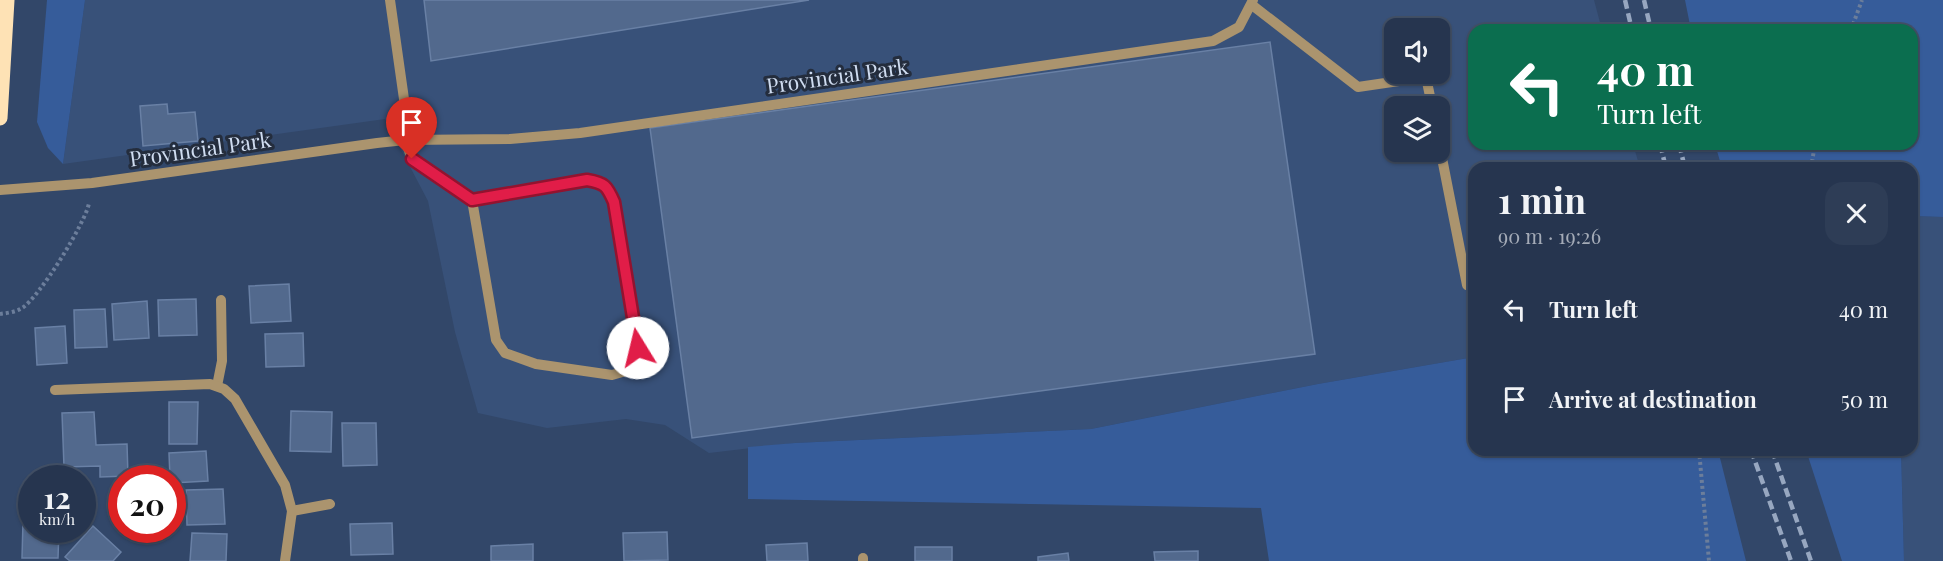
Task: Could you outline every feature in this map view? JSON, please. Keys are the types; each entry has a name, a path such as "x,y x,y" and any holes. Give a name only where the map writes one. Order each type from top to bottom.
{"main road":[{"path":"0,118 7,0"}],"street":[{"path":"390,0 405,106 405,140 412,159 472,200 587,180 607,187 614,202 638,348 626,371 612,375 536,364 506,352 496,340 472,200"},
{"path":"1253,2 1358,87 1426,77 1430,96"},
{"name":"Provincial Park","path":"0,190 92,183 405,140 510,139 580,133 1213,41 1239,27 1253,2"},
{"path":"1443,162 1467,285"},
{"path":"216,386 222,361 221,300"},
{"path":"55,390 210,384 224,389 235,399 285,485 292,511 285,561"},
{"path":"292,511 330,504"}],"path":[{"path":"1853,24 1862,0"},
{"path":"0,314 21,309 33,298 78,231 88,211 92,183"},
{"path":"1699,456 1708,561"}],"shaded area":[{"path":"47,0 85,0 63,164 48,148 37,122"},
{"path":"85,0 1594,0 1600,24 1468,24 1468,150 1635,150 1638,162 1468,162 1468,358 1318,384 1091,429 795,443 709,453 665,425 626,419 547,428 478,413 455,332 428,201 385,119 63,164"},
{"path":"1685,0 1943,0 1943,217 1918,216 1918,162 1720,162 1717,150 1918,150 1918,24 1690,24"},
{"path":"1918,216 1943,217 1943,561 1904,561 1901,456 1918,456"},
{"path":"1468,358 1468,456 1720,456 1746,561 1269,561 1261,508 748,499 748,447 1091,429 1318,384"},
{"path":"1808,456 1901,456 1904,561 1842,561"}],"building":[{"path":"424,0 809,0 431,61"},
{"path":"1270,42 1315,354 692,438 650,128"},
{"path":"167,104 168,114 195,112 198,141 143,146 140,106"},
{"path":"289,284 291,321 251,323 249,286"},
{"path":"196,299 197,335 159,336 158,300"},
{"path":"147,301 149,338 114,340 112,304"},
{"path":"105,309 107,347 75,348 74,310"},
{"path":"65,326 67,363 37,365 35,328"},
{"path":"303,333 304,366 266,367 265,334"},
{"path":"169,402 198,402 197,444 169,444"},
{"path":"291,411 332,412 331,452 290,451"},
{"path":"94,412 96,445 127,444 128,465 108,465 108,477 100,477 100,466 64,465 62,413"},
{"path":"342,423 376,423 377,465 343,466"},
{"path":"206,451 208,481 186,482 186,465 169,465 169,453"},
{"path":"223,489 225,524 187,525 186,490"},
{"path":"392,523 393,554 351,555 350,524"},
{"path":"96,529 108,540 108,543 111,543 121,552 113,561 70,561 65,557 78,543 96,543"},
{"path":"667,532 668,560 624,561 623,533"},
{"path":"192,533 227,534 226,561 190,561"},
{"path":"22,543 59,543 58,558 22,558"},
{"path":"807,543 808,561 767,561 766,545"},
{"path":"533,544 533,561 491,561 491,546"},
{"path":"915,547 952,547 952,561 915,561"},
{"path":"1198,551 1198,561 1155,561 1154,552"},
{"path":"1068,553 1069,561 1038,561 1038,557"}],"railway":[{"path":"1625,0 1631,24"},
{"path":"1644,0 1650,24"},
{"path":"1662,150 1664,162"},
{"path":"1680,150 1684,162"},
{"path":"1753,456 1791,561"},
{"path":"1774,456 1811,561"}],"route":[{"path":"412,159 472,200 587,180 607,187 614,202 638,348"}]}
